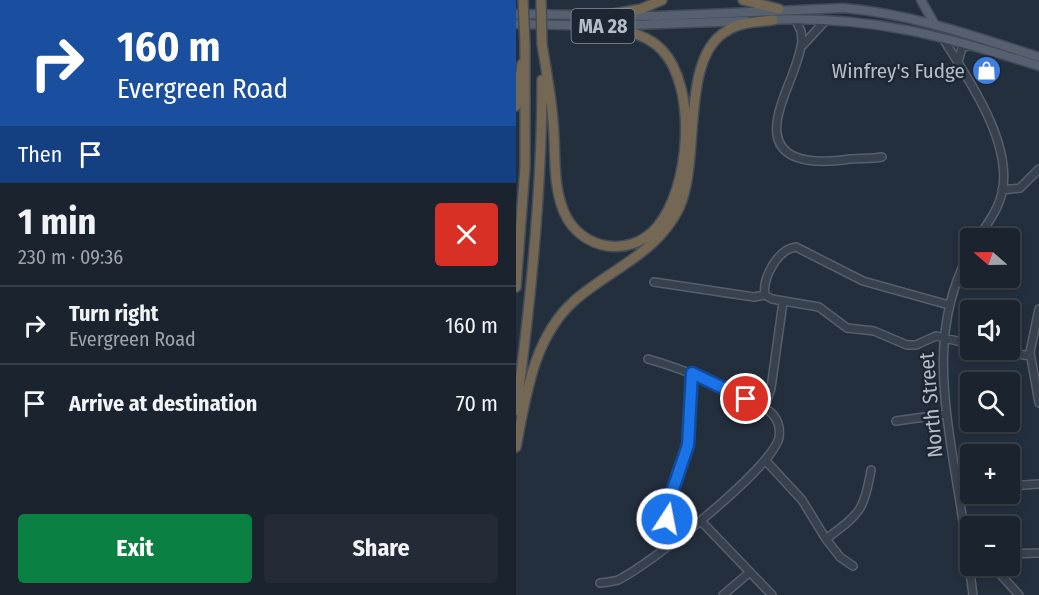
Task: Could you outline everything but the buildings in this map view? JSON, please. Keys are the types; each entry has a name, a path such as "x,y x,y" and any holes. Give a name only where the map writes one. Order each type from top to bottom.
{"highway":[{"path":"516,287 525,167 523,0"},
{"path":"516,411 536,242 542,152 541,0"},
{"path":"601,16 641,9 662,0"},
{"path":"743,0 779,9"},
{"path":"516,447 531,375 540,351 557,320 581,295 646,250 675,217 690,168 700,68 706,51 727,30 744,24 773,20"},
{"path":"542,44 553,122 558,190 564,212 575,229 591,242 616,247 630,244 651,233 673,201 683,152 683,98 679,76 660,48 642,37 604,26"},
{"path":"516,106 525,44"}],"main road":[{"path":"921,0 942,36"},
{"name":"MA 28","path":"516,14 656,16 779,9 873,10 934,23 1039,57"},
{"name":"MA 28","path":"516,24 604,26 795,19 876,23 942,36 1039,66"}],"street":[{"path":"795,19 802,34 801,48 777,121 778,135 784,147 797,158 814,163 882,157"},
{"path":"801,48 826,20"},
{"path":"942,36 985,111 1004,166 1002,190 996,211 985,228"},
{"path":"959,64 958,55 962,48 968,45 976,46"},
{"path":"1002,190 1020,188 1039,169"},
{"path":"765,295 766,280 776,262 786,250 796,246 863,281 949,304"},
{"name":"North Street","path":"960,277 949,304 943,337 942,370 946,414 963,516"},
{"path":"654,282 754,297 765,295 783,302 819,307 847,328 874,331 907,345 920,344 933,337 960,341"},
{"path":"764,408 771,387 783,302"},
{"path":"1039,309 1032,334 1030,356 1039,404"},
{"path":"1020,354 1030,356"},
{"path":"600,583 621,578 701,521 765,460 778,444 780,432 774,416 764,408 692,373 648,359"},
{"path":"679,538 668,520 667,510 688,445 692,373"},
{"path":"896,421 946,414"},
{"path":"765,460 802,500 837,555 853,566"},
{"path":"826,539 861,510 866,498 871,470"},
{"path":"1020,485 1039,484"},
{"path":"701,521 772,595"},
{"path":"1020,554 1039,553"},
{"path":"723,595 750,573"},
{"name":"North Street","path":"972,576 973,595"},
{"path":"1002,576 1020,595"}],"place":[{"name":"Winfrey's Fudge","path":"986,71"}],"route":[{"path":"667,519 668,504 688,445 692,373 746,399"}]}
